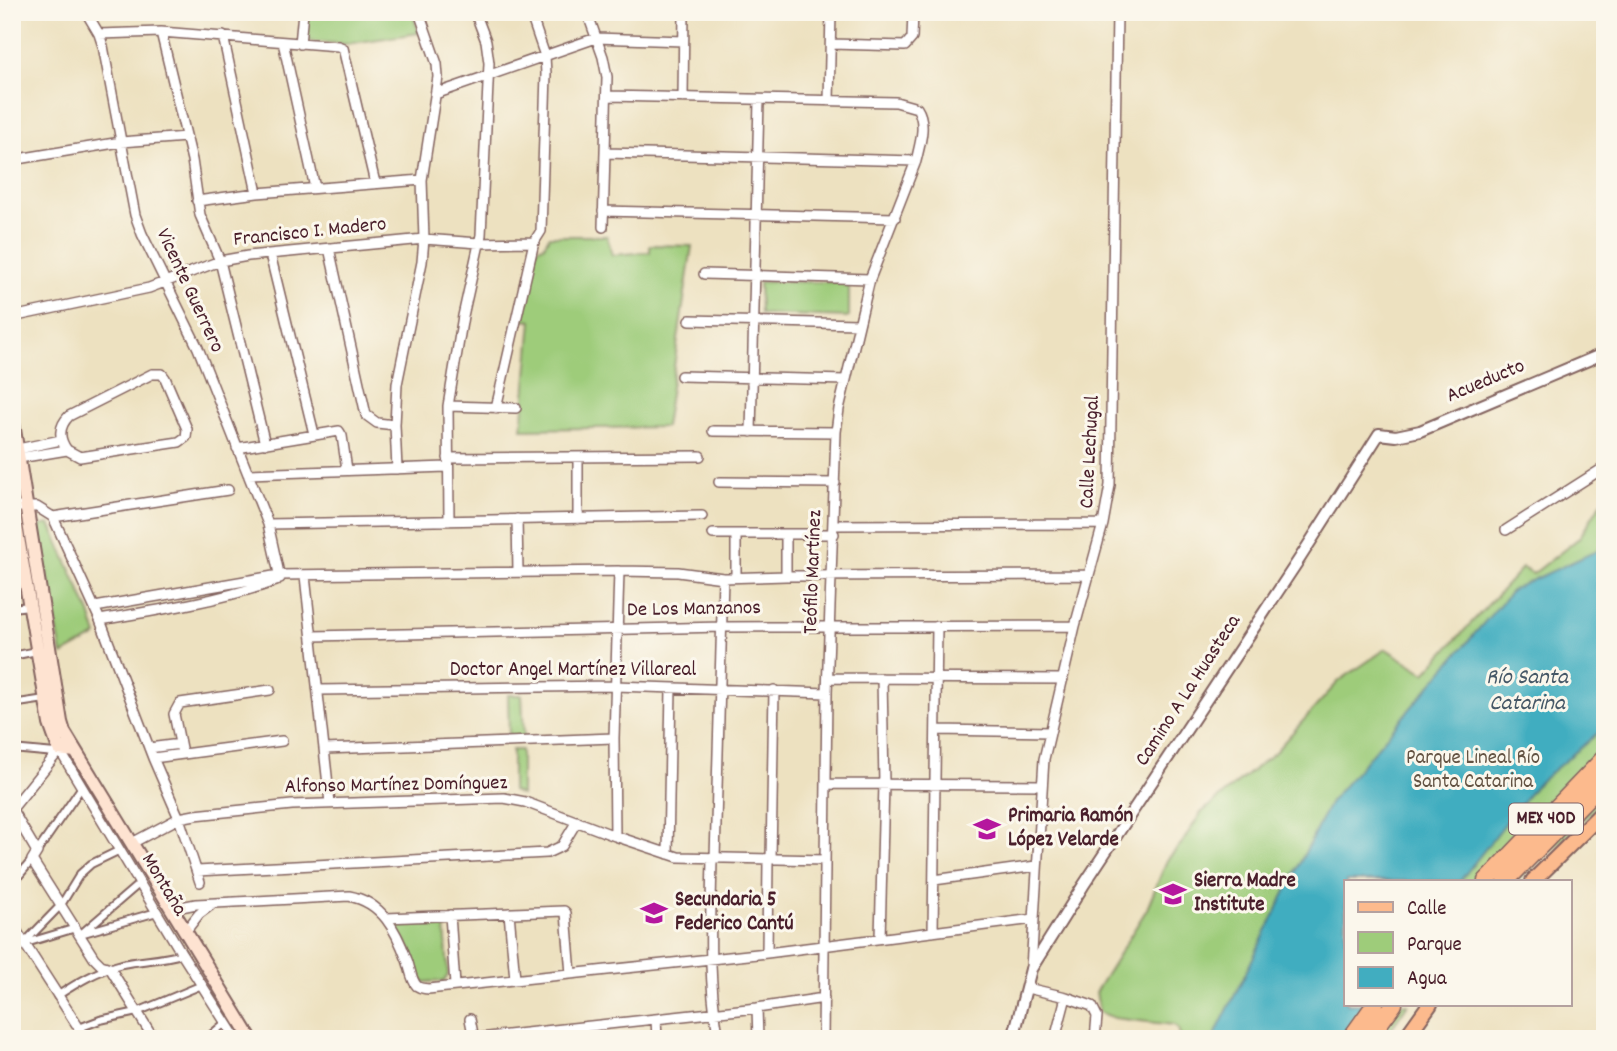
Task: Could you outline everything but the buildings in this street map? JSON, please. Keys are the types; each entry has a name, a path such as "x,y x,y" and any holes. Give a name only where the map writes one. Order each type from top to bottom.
{"highway":[{"name":"MEX 40D","path":"1487,880 1605,757"},
{"name":"MEX 40D","path":"1507,880 1605,780"},
{"path":"1350,1039 1375,1006"},
{"path":"1368,1039 1393,1006"}],"main road":[{"name":"Montaña","path":"12,416 18,453 18,482 27,506 64,749"},
{"name":"Montaña","path":"12,506 17,554 50,724 64,749 132,843 185,932 188,951 251,1039"},
{"path":"17,554 33,546"},
{"path":"1534,880 1605,810"},
{"path":"1547,880 1605,823"},
{"path":"1394,1039 1417,1006"},
{"path":"1405,1039 1429,1006"}],"street":[{"name":"Vicente Guerrero","path":"86,12 99,34 135,215 198,348 268,524 282,577"},
{"path":"300,44 303,12"},
{"path":"397,469 395,425 399,373 417,290 424,239 422,180 438,93 437,64 419,12"},
{"path":"449,521 448,406 460,330 481,234 488,52 475,12"},
{"path":"496,408 534,242 541,232 545,56 530,12"},
{"path":"587,12 606,66 608,96 603,227"},
{"path":"683,98 684,12"},
{"path":"608,96 829,101 831,12"},
{"path":"831,44 905,46 912,38 913,12"},
{"name":"Calle Lechugal","path":"1031,969 1044,759 1075,626 1103,524 1110,485 1117,12"},
{"path":"161,32 186,137 197,201 204,226 220,261 265,444"},
{"path":"99,34 161,32 343,48 375,183"},
{"path":"223,36 257,193"},
{"path":"438,93 596,38 683,41"},
{"path":"283,42 315,188"},
{"path":"751,432 759,100"},
{"name":"Teófilo Martínez","path":"824,1037 827,693 836,432 870,279 916,161 922,125 921,114 917,108 897,102 829,101"},
{"path":"12,160 121,142 186,137"},
{"path":"606,153 916,161"},
{"path":"197,201 257,193 422,180"},
{"path":"603,211 895,218"},
{"name":"Francisco I. Madero","path":"12,317 149,288 220,261 424,239 479,243 534,242"},
{"path":"330,248 366,415 377,423 395,425"},
{"path":"270,254 314,434"},
{"path":"704,274 870,279"},
{"path":"690,320 858,324"},
{"name":"Acueducto","path":"1379,434 1396,436 1420,431 1605,353"},
{"path":"18,453 66,450 80,457 178,442 186,437 187,429 165,378 162,374 152,374 69,416 61,429 61,440 66,450"},
{"path":"681,376 846,380"},
{"path":"448,406 516,408"},
{"path":"237,448 334,430 341,432 346,470"},
{"path":"713,431 836,432"},
{"name":"Camino A La Huasteca","path":"1031,969 1379,434"},
{"path":"18,453 61,440"},
{"path":"248,474 397,469 447,462 700,456"},
{"path":"578,457 578,519"},
{"path":"1506,530 1605,467"},
{"path":"719,482 835,483"},
{"path":"53,517 229,490"},
{"path":"12,506 37,507 53,517 95,607 179,818 200,882"},
{"path":"268,524 702,516"},
{"path":"517,519 518,572"},
{"path":"713,534 1103,524"},
{"path":"736,534 736,577"},
{"path":"786,534 786,576"},
{"path":"95,607 282,577 305,576 619,571 678,572 723,578 1089,575"},
{"path":"615,836 614,738 619,571"},
{"path":"305,576 330,803"},
{"path":"100,620 204,602 242,593 282,577"},
{"path":"719,1039 710,958 723,578"},
{"path":"12,608 29,606"},
{"path":"933,932 937,626"},
{"name":"De Los Manzanos","path":"313,636 723,627 1075,626"},
{"path":"12,656 37,651"},
{"path":"828,678 1063,679"},
{"path":"880,938 884,784 882,678"},
{"name":"Doctor Angel Martínez Villareal","path":"319,690 615,686 827,693"},
{"path":"668,854 671,688"},
{"path":"181,748 174,714 180,704 270,690"},
{"path":"767,953 775,690"},
{"path":"12,704 45,699"},
{"path":"937,730 1050,732"},
{"path":"325,748 614,738"},
{"path":"149,748 282,741"},
{"path":"153,758 181,748"},
{"path":"12,749 64,749"},
{"path":"64,749 14,805 34,856 61,905 94,958 101,965 110,968 154,1039"},
{"name":"Montaña","path":"64,749 81,788 157,912 188,951 202,985 236,1039"},
{"path":"828,784 1042,785"},
{"path":"12,884 81,788"},
{"name":"Alfonso Martínez Domínguez","path":"132,843 179,818 292,805 504,798 525,802 668,854 692,858 825,860"},
{"path":"197,871 547,853 562,846 577,821"},
{"path":"24,943 61,905 80,874 91,864 120,850"},
{"path":"934,880 1037,866"},
{"path":"78,931 140,883"},
{"path":"171,909 349,896 374,904 386,918 418,986 428,989 767,953 1034,919"},
{"path":"185,932 199,914 212,904"},
{"path":"386,918 559,910 566,913 571,974"},
{"path":"24,943 157,912"},
{"path":"509,913 514,979"},
{"path":"450,915 454,985"},
{"path":"12,924 86,1039"},
{"path":"57,996 82,980 110,968 163,960 188,951"},
{"path":"1013,1039 1031,969"},
{"path":"79,1028 100,1020 137,1012 202,985"},
{"path":"1027,988 1087,1003 1094,1009 1096,1039"},
{"path":"1055,1039 1066,997"},
{"path":"470,1019 473,1039 533,1036 824,998"},
{"path":"757,1008 758,1039"},
{"path":"656,1019 657,1039"},
{"path":"206,1039 225,1023"},
{"path":"595,1026 596,1039"}],"green space":[{"path":"308,12 412,12 419,33 346,44 305,41"},
{"path":"549,236 607,236 612,255 650,252 650,245 692,246 665,427 522,429 532,321 522,320 537,248 544,246"},
{"path":"759,282 849,282 849,317 760,314"},
{"name":"Parque Lineal Río Santa Catarina","path":"1605,501 1605,797 1519,880 1344,880 1344,1006 1407,1006 1384,1039 1181,1039 1178,1028 1174,1025 1114,1018 1099,1012 1096,991 1147,909 1167,860 1182,843 1201,813 1275,752 1339,681 1386,649 1425,673 1522,568 1533,574 1579,538 1601,503"},
{"path":"50,524 90,613 97,636 62,655 38,526"},
{"path":"508,695 522,695 524,737 509,737"},
{"path":"512,750 521,750 521,795 512,791"},
{"path":"442,921 445,925 448,975 444,981 424,982 420,980 411,950 396,927 399,923"}],"water":[{"name":"Río Santa Catarina","path":"1605,547 1605,727 1535,786 1461,880 1344,880 1344,1006 1370,1006 1346,1039 1213,1039 1330,802 1513,589"}],"place":[{"name":"Primaria Ramón López Velarde","path":"987,829"},
{"name":"Sierra Madre Institute","path":"1173,894"},
{"name":"Secundaria 5 Federico Cantú","path":"654,913"}]}
